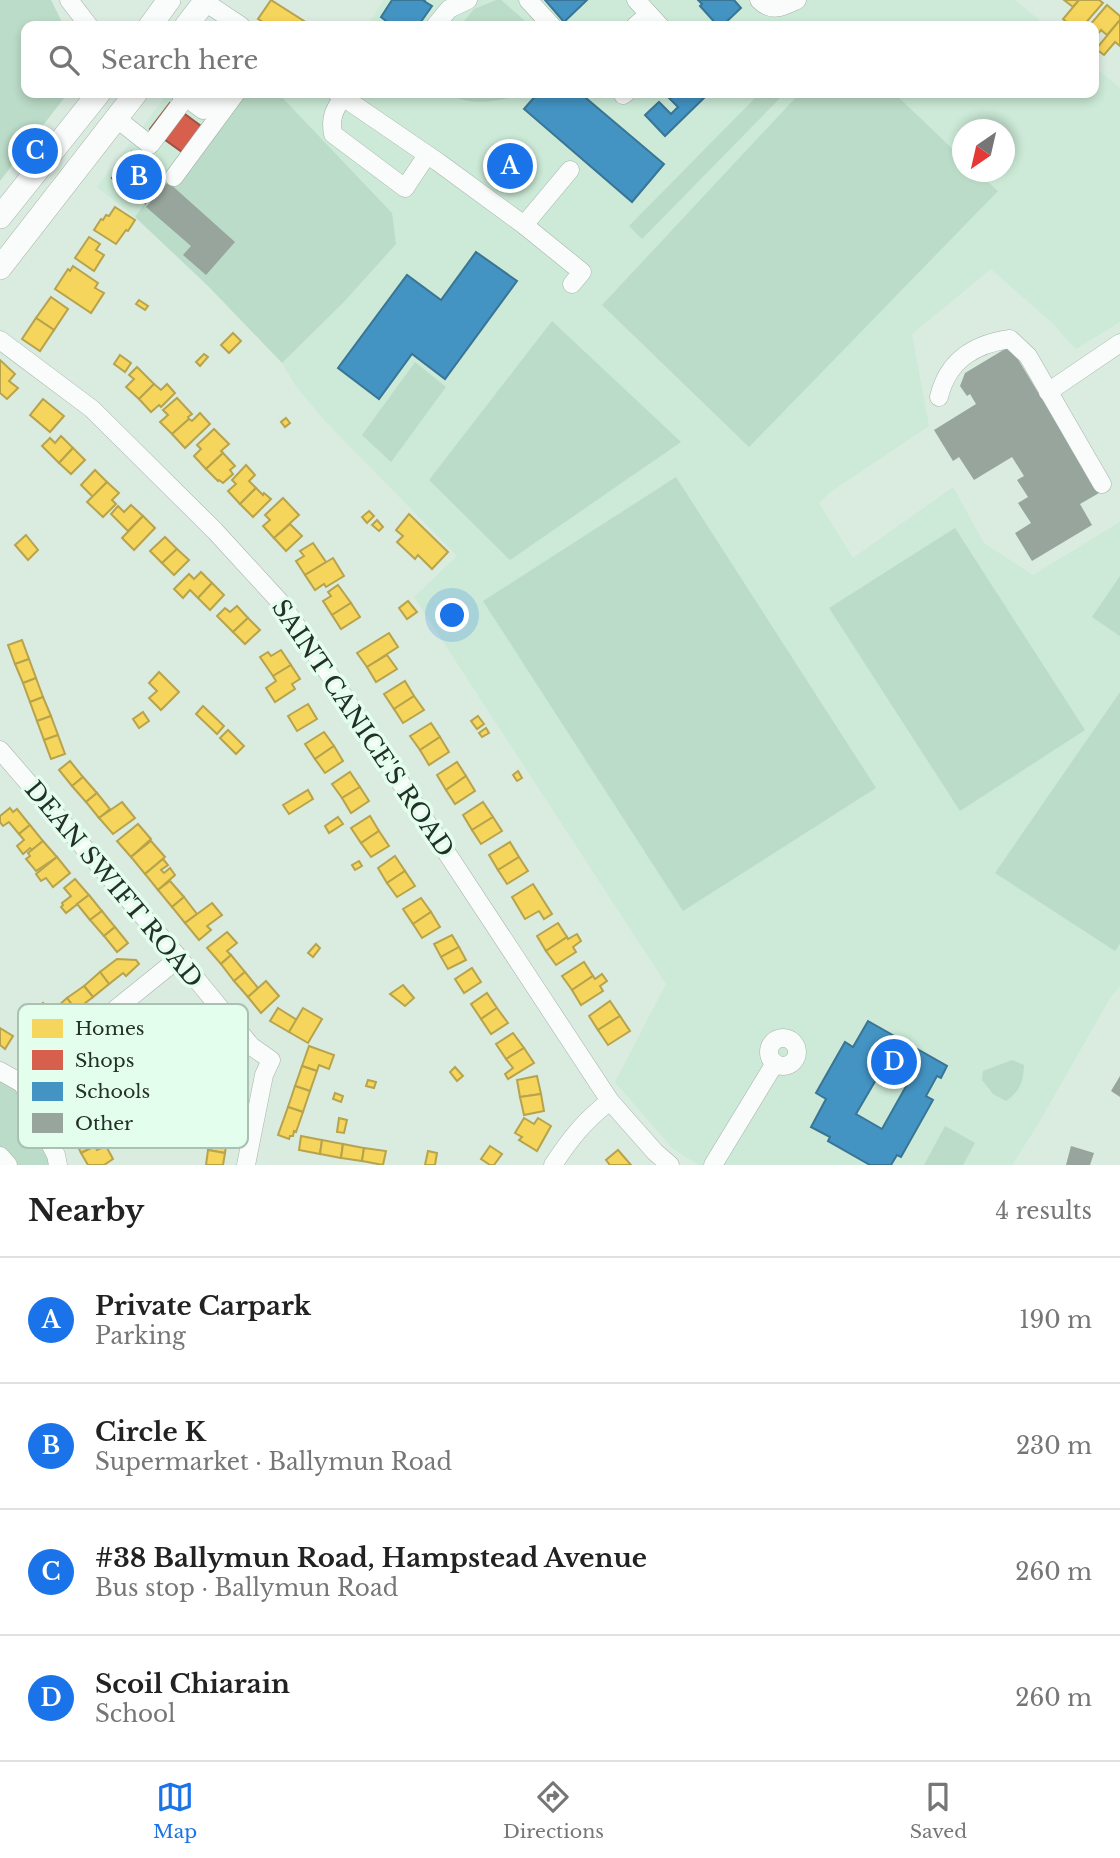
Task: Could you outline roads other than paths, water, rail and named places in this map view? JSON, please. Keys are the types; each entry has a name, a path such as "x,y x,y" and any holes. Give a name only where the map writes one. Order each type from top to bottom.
{"main road":[{"path":"154,21 169,0"},
{"path":"190,21 205,1"},
{"path":"0,217 95,98"},
{"path":"0,268 132,98"}],"street":[{"path":"69,0 85,21"},
{"path":"439,21 449,9 468,0"},
{"path":"528,0 547,21"},
{"path":"636,0 647,21"},
{"path":"759,0 766,6 778,9 797,0"},
{"path":"205,1 234,21"},
{"path":"116,118 150,145 182,98"},
{"path":"190,98 203,110 212,98"},
{"path":"174,177 232,98"},
{"path":"339,98 331,120 332,134 405,188 427,155"},
{"path":"344,98 524,225 582,272 572,284"},
{"path":"524,225 570,170"},
{"name":"SAINT CANICE'S ROAD","path":"0,340 92,409 215,531 281,603 610,1101 670,1165"},
{"path":"939,397 943,383 956,363 971,350 991,342 1010,340 1028,356 1102,484"},
{"path":"1048,392 1120,343"},
{"name":"DEAN SWIFT ROAD","path":"0,750 216,1004"},
{"path":"121,1004 178,958"},
{"name":"DEAN SWIFT ROAD","path":"246,1165 264,1075 271,1060 248,1042"},
{"path":"713,1165 775,1063"},
{"path":"0,1070 18,1081"},
{"path":"553,1165 573,1136 591,1116 610,1101"},
{"path":"53,1148 58,1165"},
{"path":"0,1156 8,1165"}],"place":[{"name":"#38 Ballymun Road, Hampstead Avenue","path":"35,151"},
{"name":"Private Carpark","path":"510,166"},
{"name":"Circle K","path":"139,177"},
{"name":"Scoil Chiarain","path":"894,1062"}]}
